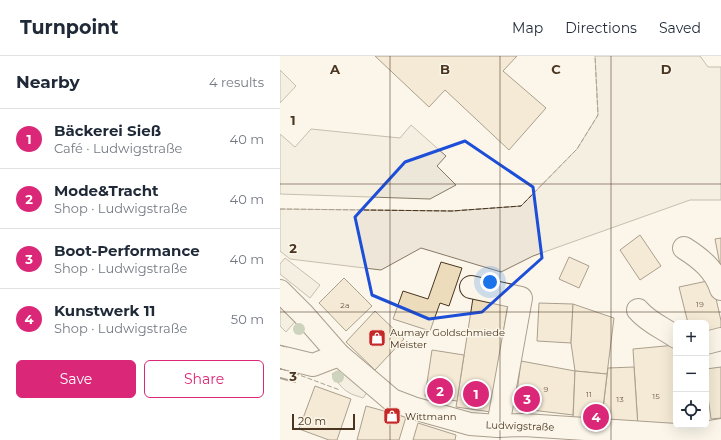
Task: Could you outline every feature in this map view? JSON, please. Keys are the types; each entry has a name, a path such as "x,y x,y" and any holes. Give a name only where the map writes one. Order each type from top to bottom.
{"street":[{"path":"684,248 705,264 714,274 721,289"},
{"path":"471,287 521,298 498,426"},
{"name":"Ludwigstraße","path":"280,291 303,314 338,355 392,400 413,408 470,424 498,426 524,425 642,436 676,435 709,429"},
{"path":"638,310 673,335"},
{"path":"709,342 721,339"},
{"path":"280,357 313,365 338,355"}],"highlighted area":[{"path":"465,141 533,187 542,258 482,312 429,319 372,295 355,217 405,162"}],"shaded area":[{"path":"595,56 700,56 708,67 721,67 721,200 690,200 533,256 501,272 421,248 381,270 290,259 280,251 280,209 452,211 521,206 577,149 598,115"},
{"path":"280,70 296,86 280,103"},
{"path":"411,125 446,156 437,166 456,185 430,199 280,194 280,134 295,147 311,129 400,138"},
{"path":"285,258 320,285 310,298 280,274 280,264"},
{"path":"280,299 299,317 286,332 280,326"},
{"path":"337,371 343,372 368,391 363,398 353,395 341,387 332,374"}],"building":[{"path":"375,56 517,56 503,71 546,108 509,150 445,90 429,107"},
{"path":"640,235 661,266 640,280 620,250"},
{"path":"721,238 721,270 715,239"},
{"path":"569,257 589,266 579,288 559,279"},
{"path":"441,262 462,268 449,306 440,303 430,331 393,319 403,291 428,299"},
{"path":"344,278 372,306 346,331 319,303"},
{"path":"712,280 721,321 721,335 709,337 709,320 687,320 679,287"},
{"path":"473,298 508,303 491,412 456,407"},
{"path":"539,303 573,304 571,343 537,341"},
{"path":"573,304 614,318 607,374 575,371 571,343"},
{"path":"375,311 404,339 375,370 346,342"},
{"path":"673,345 673,425 638,427 633,349"},
{"path":"432,350 464,355 457,401 425,396"},
{"path":"521,361 575,371 573,415 515,408"},
{"path":"634,367 638,427 601,425 608,368"},
{"path":"721,367 721,418 711,419 709,404 709,369"},
{"path":"575,371 607,374 601,425 573,421"},
{"path":"315,386 351,399 337,440 329,440 299,429"},
{"path":"366,406 406,417 399,440 357,440"},
{"path":"418,423 456,435 455,440 413,440"}],"fence":[{"path":"280,209 452,211 521,206 577,149 598,115 595,56"},
{"path":"280,345 287,348"},
{"path":"281,369 340,390"}],"wall":[{"path":"280,378 295,382"}],"place":[{"name":"Aumayr Goldschmiede Meister","path":"377,338"},
{"name":"Mode&Tracht","path":"440,391"},
{"name":"Bäckerei Sieß","path":"476,394"},
{"name":"Boot-Performance","path":"527,399"},
{"name":"Wittmann","path":"392,416"},
{"name":"Kunstwerk 11","path":"596,417"}]}
